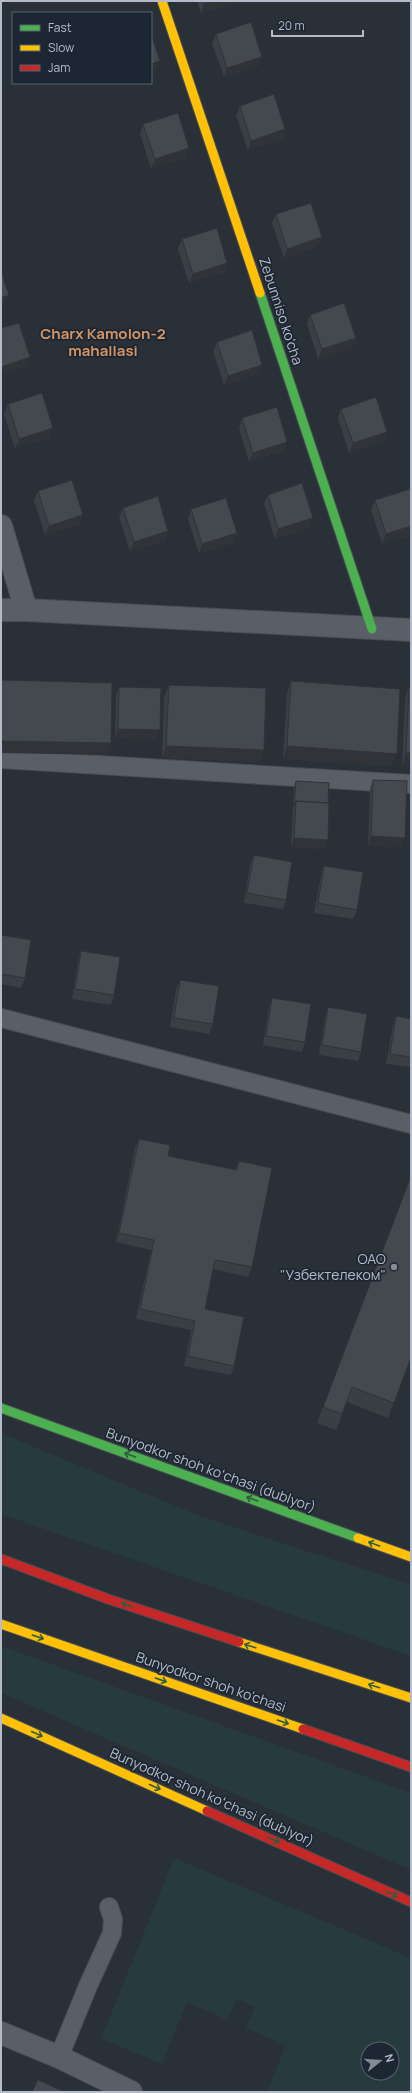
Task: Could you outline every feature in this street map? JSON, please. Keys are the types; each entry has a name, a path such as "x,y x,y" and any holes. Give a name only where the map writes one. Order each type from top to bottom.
{"street":[{"name":"Zebunniso ko'cha","path":"162,1 372,629"},
{"path":"1,526 26,610"},
{"path":"1,610 26,610 411,630"},
{"name":"Bunyodkor shoh koʻchasi (dublyor)","path":"1,1408 411,1557"},
{"path":"1,1559 108,1599 411,1698"},
{"name":"Bunyodkor shoh ko'chasi","path":"1,1624 411,1767"},
{"name":"Bunyodkor shoh koʻchasi (dublyor)","path":"1,1718 411,1902"},
{"path":"1,2033 59,2057 131,2092"}],"lane":[{"path":"1,759 411,784"},
{"path":"1,1018 411,1124"},
{"path":"59,2057 88,1986 112,1933 114,1919 109,1907"}],"green space":[{"path":"1,1433 197,1515 411,1585 411,1656 1,1514"},
{"path":"1,1646 411,1793 411,1870 1,1693"},
{"path":"174,1858 411,1958 411,2092 267,2092 286,2045 246,2028 255,2007 237,1999 227,2020 187,2002 162,2064 101,2039"}],"building":[{"path":"204,1 213,1 204,4"},
{"path":"251,22 262,57 227,68 216,34"},
{"path":"152,36 160,61 152,64"},
{"path":"274,94 285,129 251,141 240,106"},
{"path":"178,113 189,148 155,159 143,124"},
{"path":"311,203 322,237 287,249 276,214"},
{"path":"217,228 227,263 193,274 182,239"},
{"path":"1,271 9,295 1,298"},
{"path":"344,303 356,338 322,349 310,315"},
{"path":"19,323 30,357 1,367 1,328"},
{"path":"252,330 262,365 228,376 217,342"},
{"path":"42,393 53,428 19,439 8,404"},
{"path":"376,397 387,432 353,443 341,409"},
{"path":"277,407 287,442 253,453 242,418"},
{"path":"72,480 83,515 49,526 38,491"},
{"path":"302,483 313,518 278,529 268,495"},
{"path":"410,489 411,526 386,534 375,500"},
{"path":"158,496 168,531 134,542 123,508"},
{"path":"226,498 237,533 202,544 191,509"},
{"path":"1,680 112,683 111,743 1,741"},
{"path":"291,681 400,689 397,754 287,746"},
{"path":"169,685 266,688 264,750 166,746"},
{"path":"119,687 161,688 160,730 118,729"},
{"path":"409,687 411,687 411,753 406,753"},
{"path":"373,780 407,781 405,838 371,836"},
{"path":"296,781 329,783 328,803 296,801 294,806"},
{"path":"296,801 329,803 328,840 294,838"},
{"path":"254,855 292,862 286,900 247,893"},
{"path":"324,866 363,872 357,910 318,903"},
{"path":"1,935 31,940 25,978 1,974"},
{"path":"81,951 120,957 114,995 75,989"},
{"path":"180,980 219,986 213,1024 174,1018"},
{"path":"272,998 311,1004 305,1042 266,1036"},
{"path":"328,1007 367,1014 361,1052 322,1045"},
{"path":"396,1016 411,1019 411,1057 390,1054"},
{"path":"139,1139 170,1145 168,1156 237,1170 239,1161 272,1168 252,1267 215,1260 205,1309 244,1317 234,1366 188,1356 195,1321 140,1309 154,1240 119,1233"},
{"name":"ОАО \"Узбектелеком\"","path":"411,1176 411,1357 394,1403 352,1387 342,1414 323,1407"},
{"path":"38,2080 65,2092 32,2092"}],"traffic: fast":[{"path":"260,293 372,629"},
{"path":"1,1408 358,1538"}],"traffic: slow":[{"path":"162,1 260,293"},
{"path":"358,1538 411,1557"},
{"path":"1,1624 303,1729"},
{"path":"239,1642 411,1698"},
{"path":"1,1718 207,1811"}],"traffic: jam":[{"path":"1,1559 108,1599 239,1642"},
{"path":"303,1729 411,1767"},
{"path":"207,1811 411,1902"}],"place":[{"name":"ОАО \"Узбектелеком\"","path":"394,1267"}],"district":[{"name":"Charx Kamolon-2 mahallasi","path":"103,342"}]}
